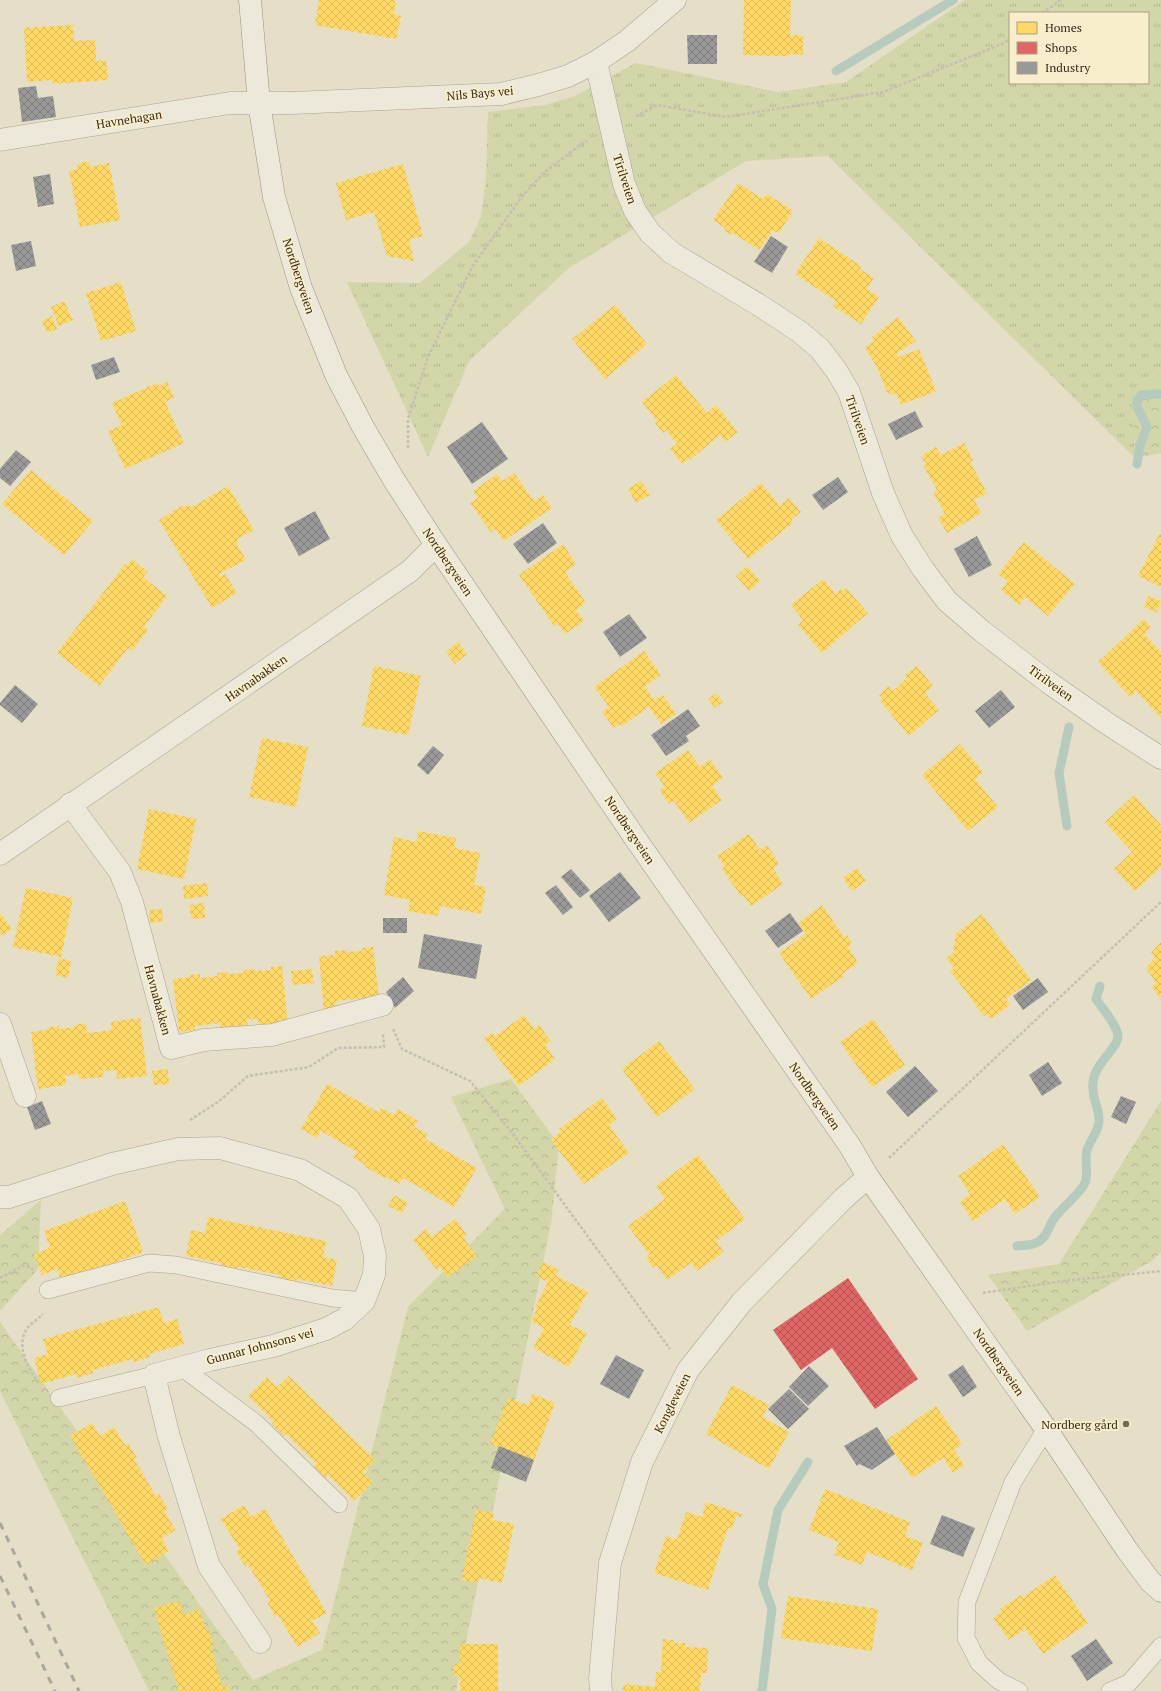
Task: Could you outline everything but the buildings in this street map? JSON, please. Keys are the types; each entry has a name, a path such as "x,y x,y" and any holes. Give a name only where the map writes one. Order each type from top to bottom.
{"street":[{"name":"Nordbergveien","path":"250,0 259,103 274,197 301,288 336,375 363,427 394,480 436,545 631,832 850,1146 868,1177 1046,1429 1127,1550 1150,1581 1161,1592"},
{"name":"Nils Bays vei","path":"259,103 501,94 538,86 568,76 596,62 627,41 675,0"},
{"name":"Tirilveien","path":"596,62 624,184 635,211 650,233 672,252 759,305 800,332 820,349 836,370 848,392 883,493 902,536 923,569 948,601 983,632 1048,682 1108,724 1161,758"},
{"name":"Havnehagan","path":"0,140 230,103 259,103"},
{"name":"Havnabakken","path":"0,854 70,804 159,745 410,571 436,545"},
{"name":"Havnabakken","path":"70,804 120,872 132,902 171,1048 204,1040 272,1035 382,1005"},
{"path":"0,1024 25,1096"},
{"name":"Gunnar Johnsons vei","path":"0,1197 15,1195 112,1164 178,1149 220,1148 300,1170 348,1198 368,1229 375,1256 374,1276 364,1301 345,1319 326,1329 273,1346 181,1367 154,1375"},
{"name":"Kongleveien","path":"601,1691 600,1678 610,1563 642,1462 688,1370 742,1302 844,1198 868,1177"},
{"path":"154,1375 169,1437 209,1566 260,1642"}],"lane":[{"path":"48,1290 149,1263 176,1265 332,1298 364,1301"},
{"path":"181,1367 257,1424 339,1504"},
{"path":"59,1398 154,1375"},
{"path":"1019,1691 998,1681 979,1663 966,1638 966,1602 1013,1482 1046,1429"},
{"path":"1110,1691 1130,1683 1161,1646"}],"path":[{"path":"1043,12 1061,0"},
{"path":"408,449 408,419 428,357 472,267 529,188 546,172 579,146 610,128 657,105 726,117 883,92 1009,40"},
{"path":"868,1177 1161,902"},
{"path":"178,1149 170,1133 218,1102 248,1076 309,1067 338,1048 384,1047 382,1005"},
{"path":"382,1005 402,1049 470,1081 513,1134 675,1356 688,1370"},
{"path":"953,1298 1161,1270"},
{"path":"44,1312 28,1327 25,1333 23,1345 24,1353 30,1372 42,1385 59,1398"}],"green space":[{"path":"965,0 1161,0 1161,370 1133,401 1135,458 828,156 746,161 569,268 469,361 428,457 347,282 420,283 469,242 481,217 486,179 488,112 545,105 575,96 636,63 778,92 846,82"},
{"path":"1161,370 1161,453 1135,458 1133,401"},
{"path":"511,1079 559,1145 551,1224 456,1691 149,1691 0,1391 0,1322 253,1680 322,1650 408,1307 505,1209 451,1097"},
{"path":"1161,1101 1161,1252 1152,1261 1027,1331 988,1275 1059,1264"},
{"path":"41,1200 38,1269 0,1311 0,1235"}],"waterway":[{"path":"836,71 953,0"},
{"path":"1137,464 1140,446 1147,427 1137,407 1137,400 1142,395 1161,394"},
{"path":"1067,826 1059,773 1069,727"},
{"path":"1017,1246 1033,1244 1041,1240 1053,1220 1078,1193 1085,1183 1087,1175 1087,1150 1099,1122 1094,1098 1094,1076 1097,1069 1114,1046 1118,1036 1112,1022 1096,999 1100,986"},
{"path":"762,1691 772,1609 763,1584 778,1510 808,1462"}],"railway":[{"path":"0,1523 79,1691"},
{"path":"0,1576 55,1691"}],"place":[{"name":"Nordberg gård","path":"1126,1424"}]}
